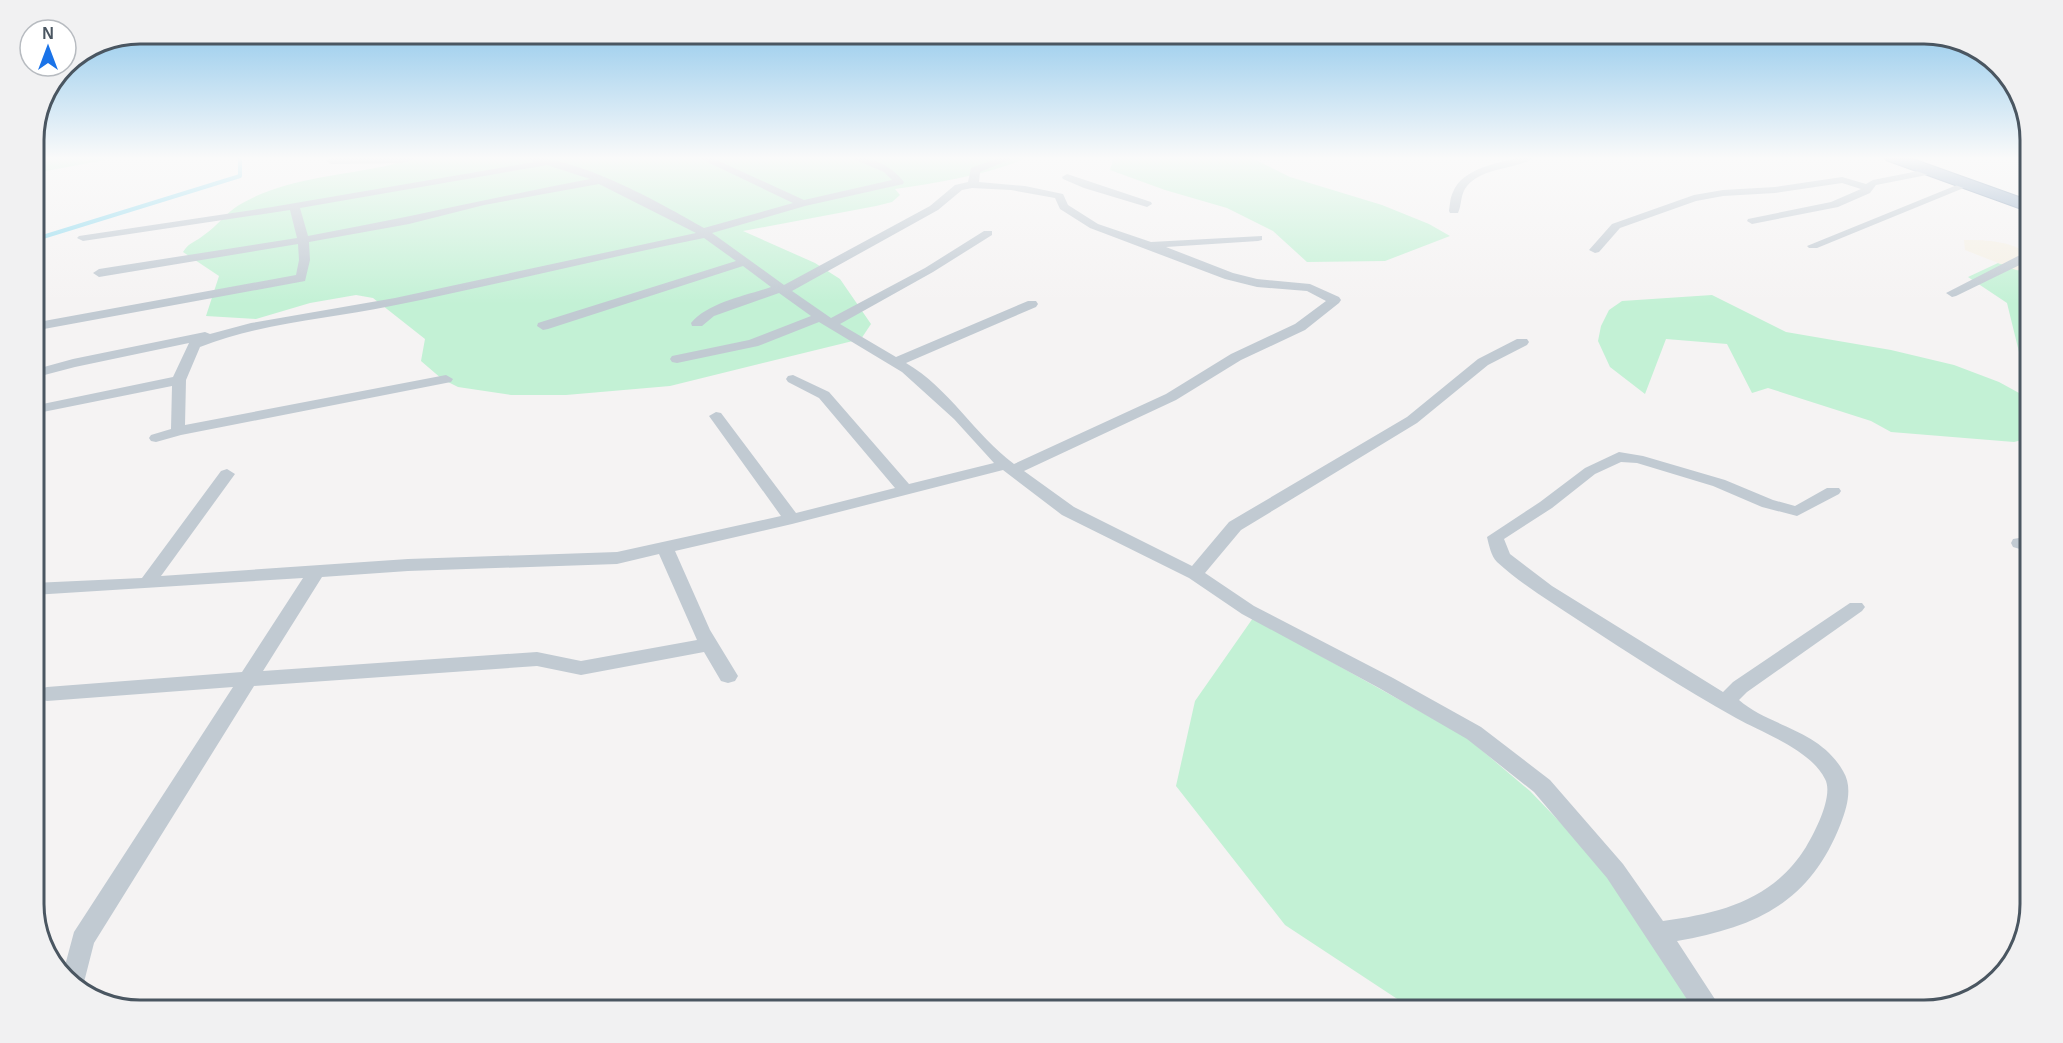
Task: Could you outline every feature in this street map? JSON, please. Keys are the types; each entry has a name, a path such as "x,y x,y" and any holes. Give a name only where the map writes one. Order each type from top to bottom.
{"street":[{"path":"44,325 301,278 305,267 303,239 294,206 83,238"},
{"path":"99,273 218,255 409,221 469,206"},
{"path":"653,206 705,233 826,320 908,369 959,416 994,456 1068,511 1196,574 1248,610 1386,683 1474,733 1542,786 1615,871 1703,1000"},
{"path":"44,371 139,348 349,311 705,233 794,206"},
{"path":"697,323 710,313 782,289 938,206"},
{"path":"44,588 147,583 408,565 617,558 1009,467 1171,397 1236,357 1300,327 1335,300 1310,288 1257,282 1229,276 1094,226 1063,206"},
{"path":"1454,211 1455,206"},
{"path":"1595,250 1616,226 1673,206"},
{"path":"1752,221 1830,206"},
{"path":"1813,246 1914,206"},
{"path":"677,359 753,343 826,320 929,270 988,233"},
{"path":"1150,245 1167,245 1191,240 1258,238"},
{"path":"1952,293 2019,259"},
{"path":"543,326 744,262"},
{"path":"896,362 1032,304"},
{"path":"178,431 179,380 194,345 218,334"},
{"path":"1196,574 1236,526 1412,420 1483,362 1522,342"},
{"path":"156,438 178,431 446,378"},
{"path":"793,379 824,395 906,490"},
{"path":"44,409 179,380"},
{"path":"716,416 792,519"},
{"path":"1659,933 1685,929 1758,908 1804,869 1832,821 1838,800 1837,777 1822,757 1733,707 1546,590 1502,557 1495,537 1546,505 1590,471 1619,457 1638,459 1719,483 1768,504 1797,511 1833,491"},
{"path":"147,583 227,474"},
{"path":"665,547 684,597 707,645 728,676"},
{"path":"75,975 83,940 315,572"},
{"path":"1733,707 1728,699 1740,687 1856,607"},
{"path":"46,694 537,659 581,668 707,645"}],"green space":[{"path":"238,206 877,206 743,231 815,263 840,279 871,324 861,339 670,386 566,395 511,395 458,387 442,379 421,361 425,339 373,298 356,295 310,303 256,319 206,316 219,276 183,252"},
{"path":"1219,206 1384,206 1429,224 1450,236 1385,261 1307,262 1273,231"},
{"path":"1998,263 2019,269 2019,352 2007,303 1968,277"},
{"path":"1712,295 1786,332 1891,350 1954,365 1999,382 2019,393 2019,441 1891,432 1871,421 1768,388 1752,393 1727,344 1666,339 1645,394 1610,367 1598,341 1601,326 1609,310 1622,301"},
{"path":"1253,618 1466,737 1530,791 1610,874 1711,1000 1399,1000 1285,925 1176,786 1195,701"}],"sand":[{"path":"1964,240 1982,240 2014,246 2019,249 2019,270 2016,270 1965,250"}],"waterway":[{"path":"44,237 144,206"}]}
